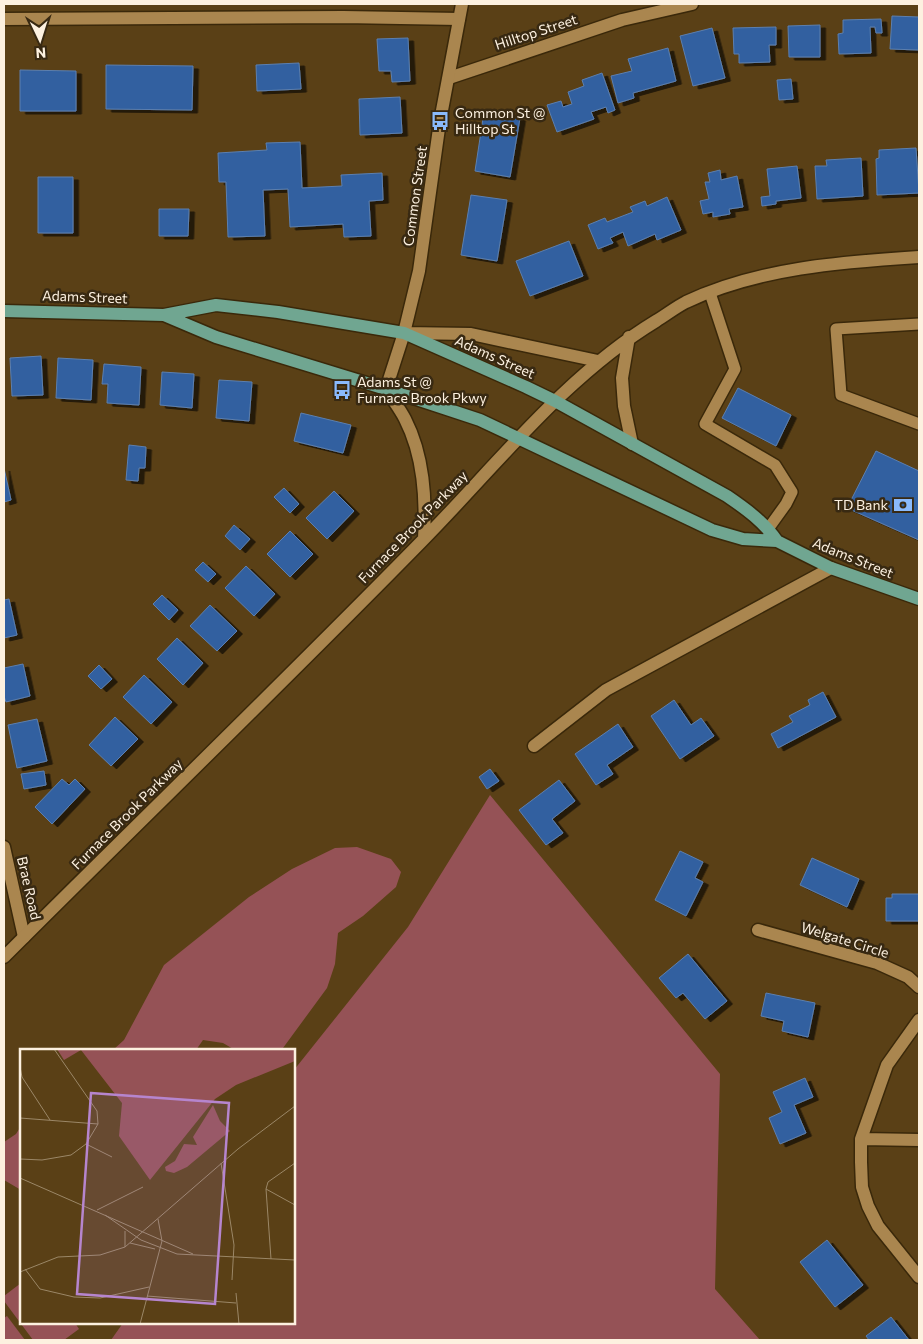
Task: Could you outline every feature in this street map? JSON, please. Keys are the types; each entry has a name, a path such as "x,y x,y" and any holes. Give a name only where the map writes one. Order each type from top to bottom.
{"main road":[{"name":"Adams Street","path":"4,311 164,315 216,305 278,312 404,333 555,401 727,496 768,529 776,541"},
{"name":"Adams Street","path":"164,315 216,337 480,420 712,530 743,539 776,541 831,568 919,599"}],"street":[{"name":"Common Street","path":"386,389 404,333 419,271 440,121 462,4"},
{"name":"Hilltop Street","path":"449,78 622,20 692,4"},
{"path":"4,19 343,17 459,19"},
{"name":"Furnace Brook Parkway","path":"4,957 424,539 555,401 598,361 629,337 686,302 740,282 792,270 919,257"},
{"path":"404,333 471,334 598,361"},
{"path":"629,337 622,378 624,406 632,444"},
{"path":"386,389 405,419 417,452 423,476 426,511 424,539"},
{"path":"534,746 606,690 831,568"},
{"name":"Brae Road","path":"4,847 24,937"},
{"name":"Welgate Circle","path":"758,930 877,963 908,977 919,987"},
{"path":"919,1020 887,1065 862,1139 862,1187 868,1206 878,1226 919,1277"},
{"path":"862,1139 919,1140"}],"lane":[{"path":"710,293 735,369 705,424 775,465 792,492 768,529"},
{"path":"919,324 836,329 841,395 919,424"}],"shaded area":[{"path":"490,795 720,1074 715,1289 760,1340 111,1340 122,1324 295,1324 295,1069 408,927"},
{"path":"357,847 391,859 401,872 396,887 363,916 338,933 335,964 327,988 283,1048 233,1049 223,1043 203,1040 197,1049 114,1049 124,1040 164,965 249,897 292,869 335,848"},
{"path":"20,1128 20,1189 4,1180 4,1142 16,1134"},
{"path":"20,1284 20,1323 4,1301 4,1296"},
{"path":"7,1316 25,1340 4,1340 4,1318"},
{"path":"21,1324 76,1324 79,1329 64,1340 33,1340"}],"building":[{"path":"892,16 919,17 919,50 890,49"},
{"path":"881,19 882,33 876,33 875,27 870,27 871,53 839,54 838,34 843,33 843,20"},
{"path":"820,25 820,57 789,57 788,26"},
{"path":"776,27 776,45 769,45 770,62 739,63 739,54 734,54 733,28"},
{"path":"712,28 725,78 693,86 680,36"},
{"path":"408,38 410,81 392,82 391,71 379,71 377,39"},
{"path":"668,48 676,81 633,93 634,98 618,103 611,76 632,71 628,59"},
{"path":"299,63 301,89 257,91 256,65"},
{"path":"106,65 193,66 192,110 106,109"},
{"path":"20,70 76,71 76,111 20,111"},
{"path":"602,73 615,110 608,113 606,107 591,112 594,119 557,132 547,105 561,101 563,107 572,104 568,92 584,86 582,80"},
{"path":"791,79 793,99 779,100 777,80"},
{"path":"400,97 402,133 360,135 359,99"},
{"path":"484,112 520,118 510,177 475,171"},
{"path":"300,142 302,188 342,186 341,175 382,173 383,200 369,201 371,236 344,237 343,224 290,227 288,189 263,190 265,236 228,237 226,182 219,182 218,153 267,150 266,143"},
{"path":"916,148 919,193 877,195 876,159 879,158 879,150"},
{"path":"861,158 863,196 817,199 815,166 827,166 826,160"},
{"path":"797,166 801,198 776,201 776,204 762,206 761,197 770,196 767,169"},
{"path":"720,170 721,180 737,176 743,207 729,209 730,214 713,217 713,212 703,214 700,201 709,199 705,182 710,182 708,173"},
{"path":"38,177 73,177 73,233 38,233"},
{"path":"471,195 507,200 497,261 461,255"},
{"path":"667,197 681,230 657,240 655,234 628,246 623,232 610,238 613,243 598,249 588,225 605,218 607,222 633,212 630,207 645,201 647,206"},
{"path":"159,209 189,209 188,236 159,236"},
{"path":"569,241 583,276 530,296 516,261"},
{"path":"41,356 43,395 12,396 10,358"},
{"path":"58,358 93,360 91,400 56,398"},
{"path":"104,364 141,367 139,405 107,403 108,384 102,384"},
{"path":"162,372 194,374 192,408 160,405"},
{"path":"219,380 252,382 249,421 216,418"},
{"path":"738,388 791,415 776,446 722,418"},
{"path":"301,413 351,425 343,453 294,441"},
{"path":"129,445 146,447 145,468 139,468 138,481 126,480"},
{"path":"876,451 919,471 919,540 847,508"},
{"path":"4,468 11,500 4,502"},
{"path":"284,488 299,504 290,513 274,497"},
{"path":"334,491 354,511 327,539 306,518"},
{"path":"234,525 250,539 240,550 225,536"},
{"path":"290,531 313,554 290,577 267,554"},
{"path":"203,562 216,574 208,582 195,570"},
{"path":"246,566 275,594 254,616 225,588"},
{"path":"162,595 178,610 169,620 153,604"},
{"path":"9,599 17,635 4,638 4,600"},
{"path":"210,605 237,631 217,651 190,626"},
{"path":"177,638 203,663 183,685 157,659"},
{"path":"23,664 30,696 6,702 4,696 4,668"},
{"path":"99,665 112,679 101,689 88,676"},
{"path":"144,675 172,702 151,724 123,697"},
{"path":"823,692 836,717 778,748 771,734 793,722 789,716 810,705 808,700"},
{"path":"674,700 691,725 701,718 714,736 680,759 651,716"},
{"path":"115,717 138,739 111,766 89,745"},
{"path":"37,719 47,761 17,768 8,725"},
{"path":"618,724 633,747 607,765 613,774 596,785 575,754"},
{"path":"490,769 499,781 487,789 479,777"},
{"path":"44,771 46,785 24,789 21,774"},
{"path":"62,779 69,785 75,779 85,789 52,824 35,807"},
{"path":"559,780 575,801 552,819 563,833 546,845 519,810"},
{"path":"680,851 703,862 695,878 703,882 686,916 655,900"},
{"path":"812,858 859,879 847,907 800,885"},
{"path":"892,894 919,894 919,921 886,921 886,898 892,898"},
{"path":"688,954 727,1001 705,1019 683,993 676,998 659,978"},
{"path":"766,993 815,1003 808,1037 782,1031 784,1021 761,1016"},
{"path":"805,1078 813,1097 794,1105 806,1133 780,1144 769,1118 782,1112 773,1092"},
{"path":"827,1240 863,1285 835,1307 800,1262"},
{"path":"891,1317 909,1340 869,1340 866,1336"}],"place":[{"name":"Common St @ Hilltop St","path":"440,121"},
{"name":"Adams St @ Furnace Brook Pkwy","path":"342,390"},
{"name":"TD Bank","path":"903,505"}]}
